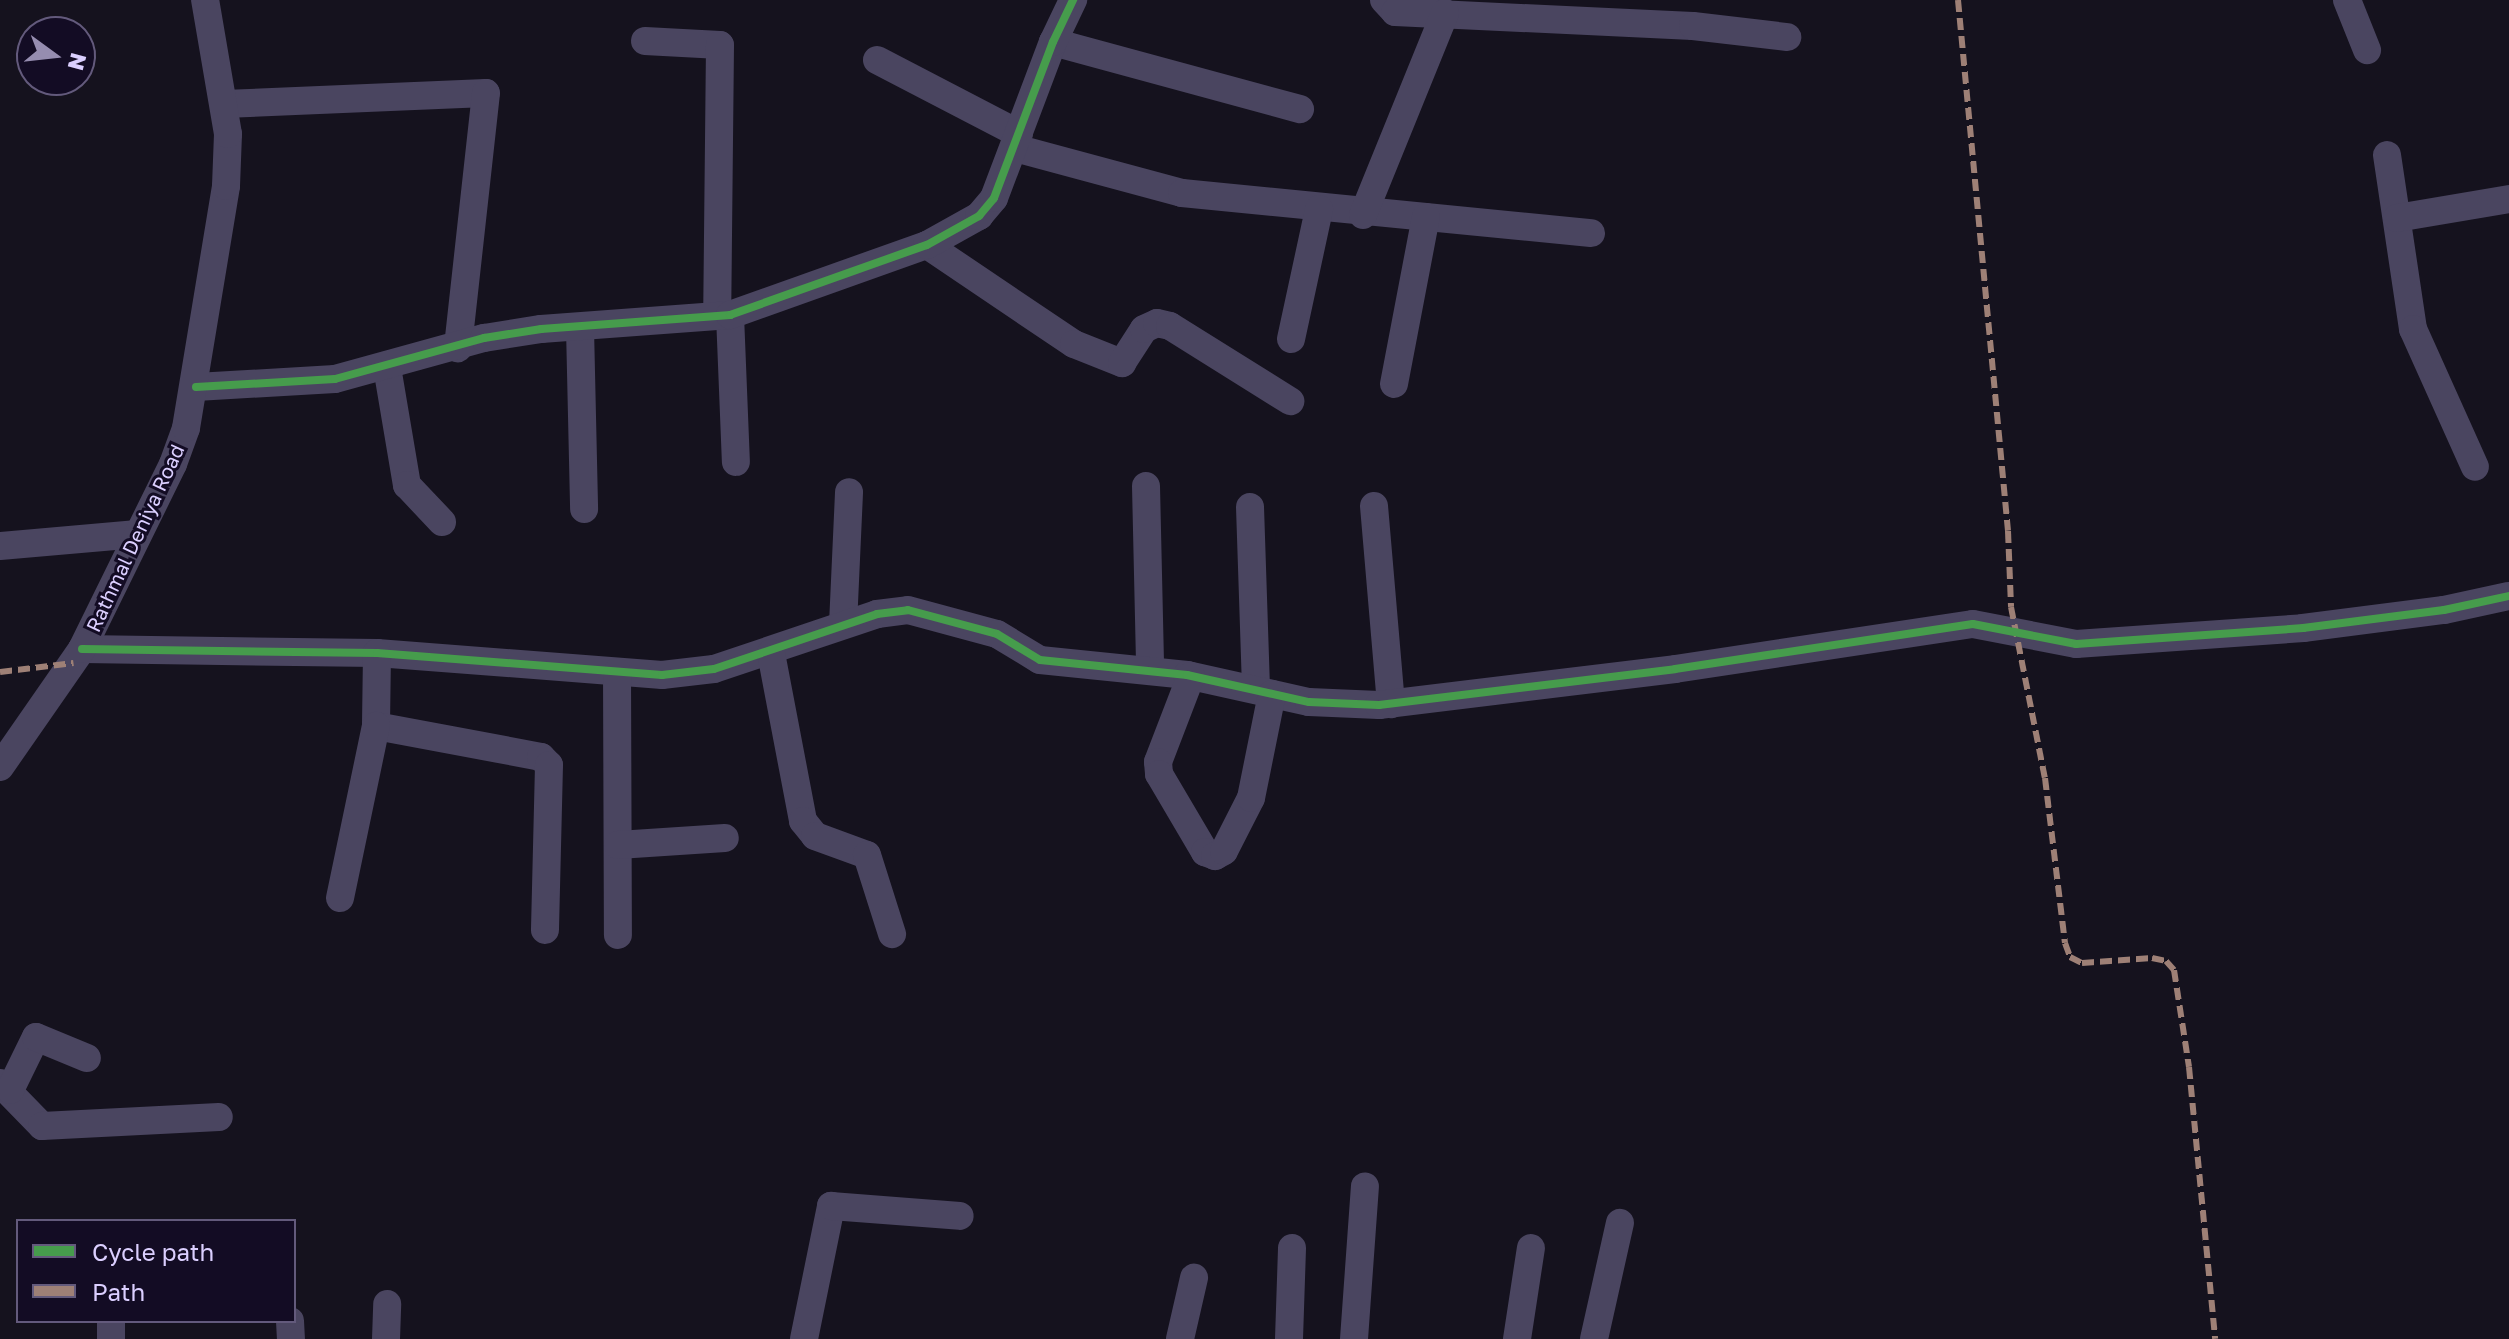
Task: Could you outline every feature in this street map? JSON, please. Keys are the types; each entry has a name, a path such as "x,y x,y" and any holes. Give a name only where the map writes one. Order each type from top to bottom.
{"street":[{"name":"Rathmal Deniya Road","path":"0,767 82,649 173,464 196,387 226,186 224,104 205,0"},
{"path":"196,387 335,379 513,334 724,316 927,245 979,216 994,198 1053,42 1073,0"},
{"path":"1384,0 1395,12 1693,26 1787,37"},
{"path":"2347,0 2367,50"},
{"path":"1363,215 1445,13"},
{"path":"645,41 720,45 724,316 736,462"},
{"path":"1053,42 1300,109"},
{"path":"877,60 1017,141 1182,193 1363,215 1426,217 1591,233"},
{"path":"224,104 486,93 458,348"},
{"path":"2387,155 2413,329 2475,467"},
{"path":"2397,218 2509,199"},
{"path":"1291,339 1319,209"},
{"path":"1394,384 1426,217"},
{"path":"927,245 1074,344 1122,363 1144,329 1157,323 1170,326 1290,401"},
{"path":"580,328 584,509"},
{"path":"387,367 407,485 442,522"},
{"path":"1146,486 1150,669"},
{"path":"843,625 849,492"},
{"path":"1374,506 1391,704"},
{"path":"1191,676 1158,762 1159,774 1205,852 1215,856 1224,851 1251,798 1264,692 1250,507"},
{"path":"0,546 137,534"},
{"path":"82,649 377,653 617,672 695,672 771,653 843,625 908,610 997,634 1040,660 1150,669 1348,706 1391,704 1973,624 2076,644 2303,628 2444,610 2509,596"},
{"path":"340,898 376,726 377,653"},
{"path":"771,653 803,821 815,836 867,855 892,934"},
{"path":"617,672 618,935"},
{"path":"376,726 541,757 549,765 545,930"},
{"path":"618,845 725,838"},
{"path":"87,1058 36,1037 5,1087 42,1126 219,1117"},
{"path":"1354,1339 1365,1186"},
{"path":"804,1339 831,1206 960,1216"},
{"path":"1594,1339 1620,1223"},
{"path":"1289,1339 1292,1248"},
{"path":"1517,1339 1531,1248"},
{"path":"1180,1339 1194,1278"},
{"path":"386,1339 387,1304"}],"marked path":[{"path":"1958,0 2008,531 2011,607 2045,778 2065,943 2070,957 2082,963 2152,958 2166,961 2174,970 2189,1067 2215,1339"},
{"path":"0,672 73,663"}],"cycle path":[{"path":"196,387 335,379 484,338 541,329 730,315 927,245 979,216 994,198 1053,42 1073,0"},
{"path":"82,649 377,653 662,675 714,669 877,614 908,610 997,634 1040,660 1187,675 1309,702 1379,705 1675,669 1973,624 2076,644 2303,628 2444,610 2509,596"}]}
